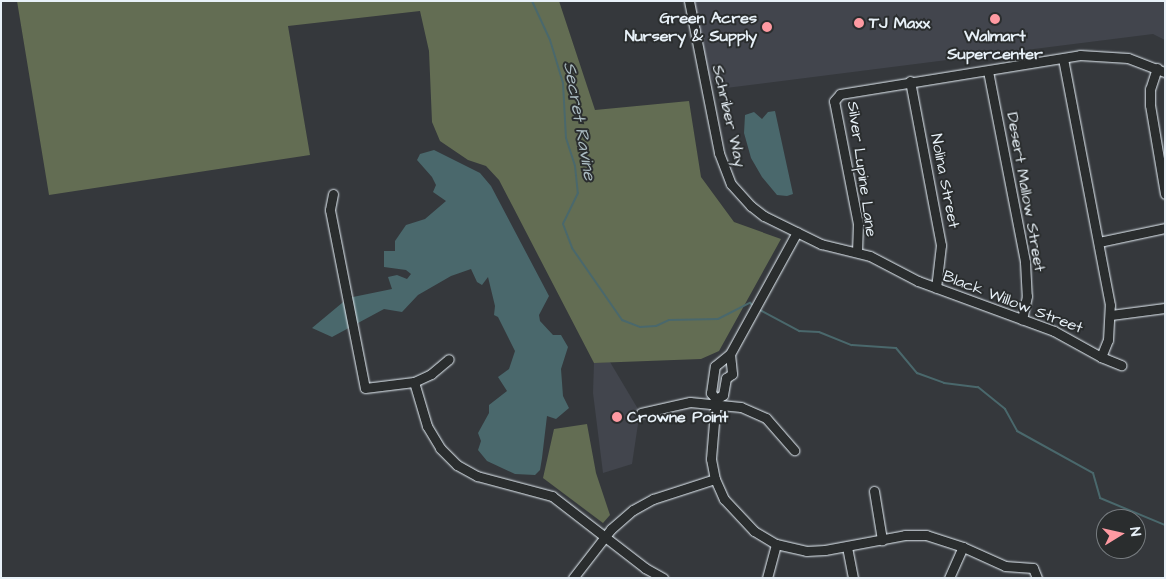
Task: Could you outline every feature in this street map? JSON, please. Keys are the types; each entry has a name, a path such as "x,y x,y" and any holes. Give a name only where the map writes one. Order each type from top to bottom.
{"street":[{"name":"Schriber Way","path":"689,1 713,130 725,172 751,206 797,232"},
{"name":"Silver Lupine Lane","path":"857,252 858,224 834,101 840,94 910,81 988,71 1063,58 1117,56 1161,70"},
{"path":"1063,58 1099,242 1111,315 1108,340 1101,357"},
{"path":"1161,70 1150,89 1150,105 1165,194"},
{"name":"Desert Mallow Street","path":"988,71 1026,262 1027,296 1022,319"},
{"name":"Nolina Street","path":"910,81 942,246 936,288"},
{"path":"333,194 330,210 366,388 414,382 431,374 449,359"},
{"path":"1099,242 1165,228"},
{"name":"Black Willow Street","path":"797,232 837,249 857,252 936,288 1069,338 1101,357 1121,365"},
{"path":"797,232 730,354 715,366 711,393 716,401 710,448 715,480 724,499 743,522 776,544 806,550 926,535 963,547 1005,566 1033,568 1037,578"},
{"path":"1111,315 1165,308"},
{"path":"716,401 723,395 726,378 732,374 730,354"},
{"path":"715,373 726,378"},
{"path":"414,382 427,426 440,448 457,465 477,476 552,496 663,578"},
{"path":"641,413 684,403 716,401 741,407 766,418 794,450"},
{"path":"573,578 622,518 642,504 715,480"},
{"path":"874,491 882,540"},
{"path":"767,578 776,544"},
{"path":"847,546 853,578"},
{"path":"949,578 963,547"}],"shaded area":[{"path":"693,1 1165,1 1165,40 1153,34 718,89 709,75"},
{"name":"Crowne Point","path":"610,362 638,409 638,424 632,464 603,473 593,393 594,363"}],"green space":[{"path":"17,1 559,1 595,110 689,101 701,177 734,222 781,239 719,351 701,359 594,363 499,180 486,166 468,160 440,141 432,122 429,51 420,11 288,26 310,155 49,195"},
{"path":"587,424 596,473 610,515 603,523 543,478 554,429"}],"water":[{"path":"775,111 793,194 787,196 777,195 762,177 751,158 744,133 745,115 754,112 762,119 768,112"},
{"path":"434,150 480,173 491,186 549,296 539,315 540,321 553,335 561,335 568,347 561,369 563,396 569,408 556,419 547,416 540,470 535,475 515,474 487,461 478,450 481,441 478,433 489,413 489,405 507,391 498,377 509,369 515,351 498,317 494,315 495,306 488,277 482,285 477,282 471,269 451,276 418,295 402,312 384,309 332,337 312,328 348,298 392,289 388,277 397,275 407,279 411,274 406,270 384,267 384,251 395,251 395,241 406,225 425,219 446,201 433,192 436,185 432,177 417,160 420,154"}],"waterway":[{"name":"Secret Ravine","path":"532,1 550,40 563,83 566,138 575,166 578,193 563,224 572,248 622,320 640,327 656,326 669,320 718,319 750,303 754,306"},
{"name":"Secret Ravine","path":"758,309 799,331 819,332 852,345 896,348 917,373 944,383 978,387 1005,409 1017,431 1093,473 1100,498 1165,525"}],"place":[{"name":"Walmart Supercenter","path":"995,19"},
{"name":"TJ Maxx","path":"859,23"},
{"name":"Green Acres Nursery & Supply","path":"767,27"},
{"name":"Crowne Point","path":"617,417"}]}
